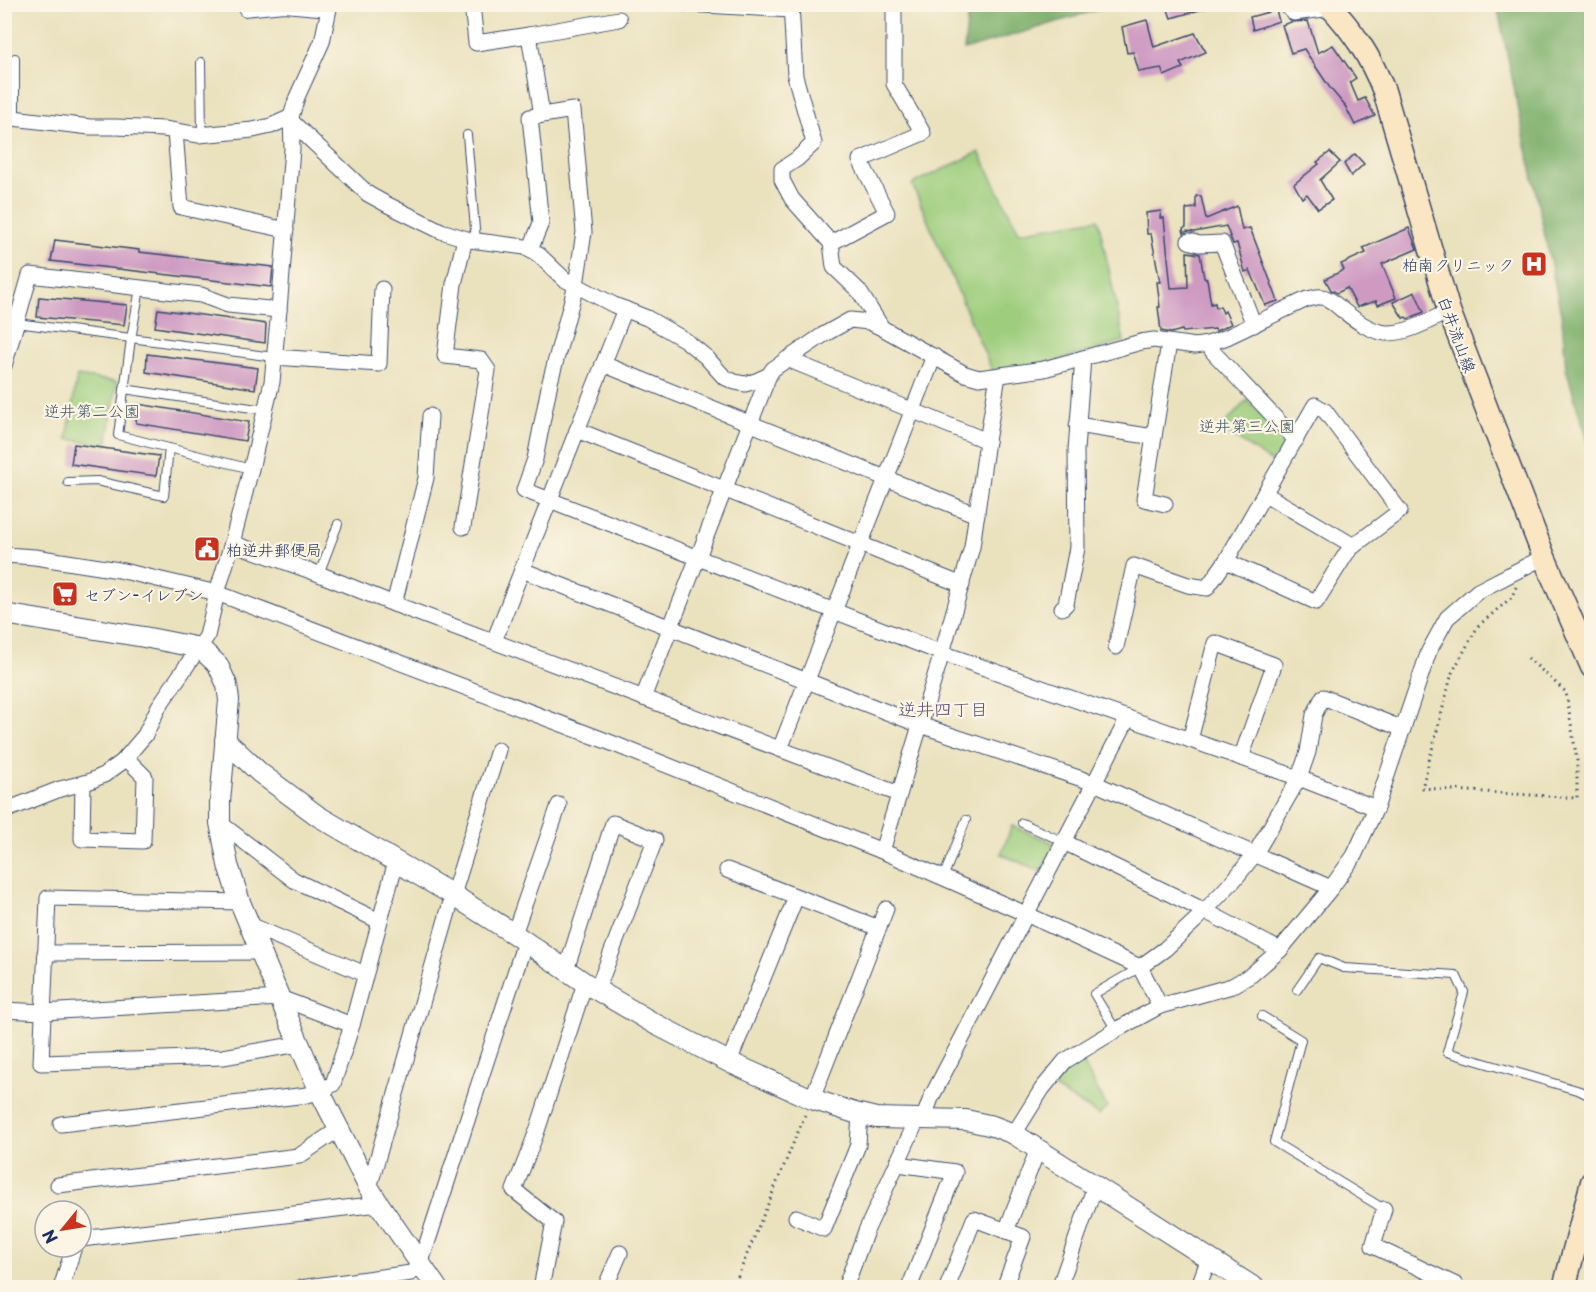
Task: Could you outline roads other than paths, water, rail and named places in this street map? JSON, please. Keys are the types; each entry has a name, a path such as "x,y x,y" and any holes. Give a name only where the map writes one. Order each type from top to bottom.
{"main road":[{"name":"白井流山線","path":"1329,6 1357,38 1375,68 1384,91 1449,311 1535,562 1592,667"},
{"path":"1564,1287 1591,1183"}],"street":[{"path":"472,4 476,43 619,20"},
{"path":"686,4 791,7 795,76 814,143 782,169 782,180 792,199 831,243 834,267 859,291 882,328"},
{"path":"831,243 887,213 860,160 923,133 894,84 894,4"},
{"path":"1285,4 1294,13 1329,6"},
{"path":"4,811 104,775 122,762 145,735 159,706 207,636 272,382 286,230 292,119 297,97 322,42 330,8"},
{"path":"529,35 542,115"},
{"path":"530,250 541,223 530,117 573,110 584,232 576,285 549,382 535,459 524,490 942,653 1299,778 1376,808"},
{"path":"8,117 90,127 175,131 202,135 253,130 292,119"},
{"path":"292,119 368,194 388,206 441,231 471,240 518,246 530,250 564,279 647,318 685,340 706,357 724,377 745,384 769,375"},
{"path":"175,131 181,207 286,230"},
{"path":"463,527 488,370 481,360 445,356 454,284 471,240"},
{"path":"1189,242 1222,243 1254,325"},
{"path":"4,366 7,347 17,323 30,275 201,295 228,305 279,310"},
{"path":"274,357 379,364 382,289"},
{"path":"643,698 769,375 773,369 823,334 850,320 869,322 965,374 979,378 1044,369 1141,342 1155,340 1195,346 1208,344 1307,299 1321,297 1332,301 1355,320 1386,333 1400,332 1449,311"},
{"path":"494,641 625,309"},
{"path":"1165,504 1144,499 1169,343"},
{"path":"1208,344 1296,440"},
{"path":"780,749 934,356"},
{"path":"1062,608 1066,604 1077,548 1076,450 1083,358"},
{"path":"787,359 987,441"},
{"path":"603,364 978,514"},
{"path":"882,851 972,547 998,376"},
{"path":"1116,647 1134,566 1188,585 1208,588 1226,561 1315,405 1325,411 1400,511 1346,554 1316,602 1226,561"},
{"path":"394,604 426,478 430,416"},
{"path":"1077,425 1154,437"},
{"path":"577,430 962,585"},
{"path":"1265,494 1354,546"},
{"path":"232,543 899,794"},
{"path":"4,555 35,557 119,570 217,593 609,742 882,851 1140,967 1160,1006"},
{"path":"1014,1134 1042,1089 1065,1061 1160,1006 1232,986 1251,975 1280,950 1354,856 1376,808 1429,651 1447,618 1478,591 1535,562"},
{"path":"522,570 920,725 1094,783 1331,888"},
{"path":"4,614 200,648 218,665 227,685 229,700 220,823 228,865 240,902 320,1092 374,1196 437,1287"},
{"path":"1190,740 1215,643 1274,664 1241,758"},
{"path":"1140,967 1165,949 1205,911 1255,854 1299,778 1308,752 1314,715 1323,697 1403,729"},
{"path":"845,1287 866,1231 898,1164 1128,718"},
{"path":"225,740 260,773 318,816 453,895 591,986 655,1024 729,1062 812,1099 860,1114 876,1118 966,1120 1014,1134 1255,1287"},
{"path":"374,1196 453,895 498,750"},
{"path":"83,783 82,839 143,841 145,777 126,758"},
{"path":"300,1287 389,1282 411,1273 420,1265 559,805"},
{"path":"220,823 294,880 379,921"},
{"path":"541,1287 554,1222 514,1190 591,986 655,840 613,823 566,970"},
{"path":"1064,843 1280,950"},
{"path":"61,1124 307,1095 320,1092 333,1084 352,1024 396,861"},
{"path":"727,870 879,928"},
{"path":"729,1062 796,897"},
{"path":"240,902 48,898 42,1062 224,1057 299,1044"},
{"path":"812,1099 886,909"},
{"path":"250,926 365,974"},
{"path":"45,953 261,952"},
{"path":"4,1010 43,1012 280,998 352,1024"},
{"path":"796,1217 824,1229 858,1145 860,1114"},
{"path":"58,1185 299,1156 339,1129"},
{"path":"1006,1231 1038,1149"},
{"path":"898,1164 955,1172 909,1287"},
{"path":"1059,1287 1095,1186"},
{"path":"93,1237 374,1196"},
{"path":"1384,1209 1373,1246 1456,1285 1455,1287"},
{"path":"947,1287 974,1219 1023,1237 1004,1287"},
{"path":"605,1287 620,1253"},
{"path":"1198,1287 1209,1258"},
{"path":"61,1287 70,1259"}],"lane":[{"path":"244,12 284,8 330,8"},
{"path":"5,188 8,117 15,58"},
{"path":"201,62 202,135"},
{"path":"467,135 471,240"},
{"path":"140,288 118,435 251,469"},
{"path":"17,323 274,357"},
{"path":"124,389 265,410"},
{"path":"68,482 97,481 164,496 169,448"},
{"path":"319,574 338,524"},
{"path":"943,878 966,820"},
{"path":"1022,824 1064,843"},
{"path":"1296,990 1319,958 1344,968 1456,975 1464,992 1447,1052 1581,1091 1592,1097"},
{"path":"1116,1030 1094,994 1140,967"},
{"path":"1262,1016 1301,1040 1274,1142 1384,1209"}],"place":[{"name":"柏南クリニック","path":"1534,264"},
{"name":"柏逆井郵便局","path":"207,549"},
{"name":"セブン-イレブン","path":"65,594"}],"district":[{"name":"逆井四丁目","path":"943,708"}],"park label":[{"name":"逆井第二公園","path":"92,410"},
{"name":"逆井第三公園","path":"1247,425"}]}
